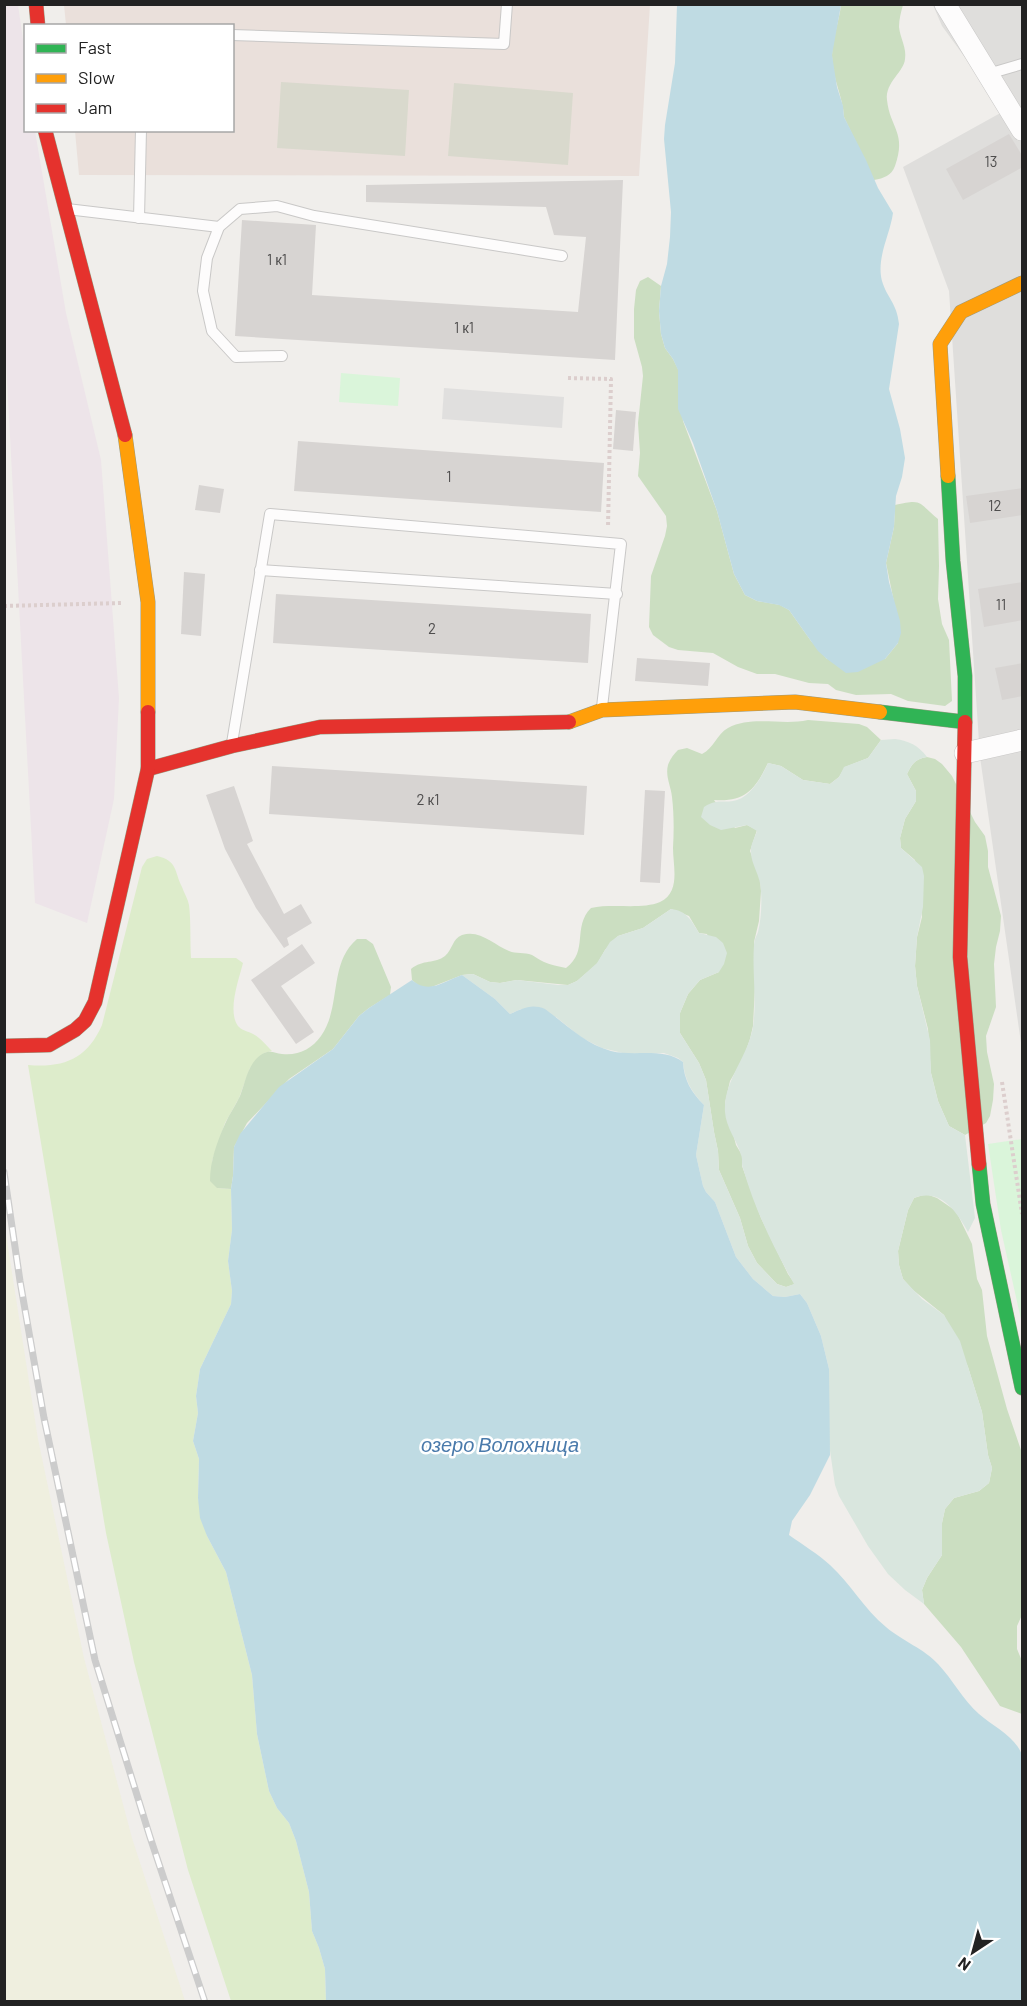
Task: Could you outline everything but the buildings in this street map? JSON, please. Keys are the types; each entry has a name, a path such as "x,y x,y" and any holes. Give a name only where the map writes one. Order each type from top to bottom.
{"street":[{"path":"36,4 38,24"},
{"path":"945,4 1023,130"},
{"path":"4,1046 48,1045 75,1030 85,1021 95,1002 148,769 148,602 124,428 46,132"},
{"path":"1023,283 961,312 940,344 953,561 965,676 961,969 983,1204 1023,1388"},
{"path":"148,769 231,746 320,727 570,722 602,710 795,702 965,723"},
{"path":"965,753 1023,740"}],"lane":[{"path":"234,35 504,44 507,4"},
{"path":"988,74 1023,64"},
{"path":"139,218 141,132"},
{"path":"282,356 236,357 212,330 202,291 207,258 219,227 240,209 277,206 314,216 562,256"},
{"path":"66,209 219,227"},
{"path":"231,746 270,514 621,544 602,710"},
{"path":"260,570 617,594"}],"path":[{"path":"568,378 611,379 608,543"},
{"path":"4,606 119,603"}],"shaded area":[{"path":"4,5 18,5 24,46 24,132 35,132 66,313 101,460 119,698 114,799 87,923 35,903 5,343"},
{"path":"64,5 650,5 639,176 79,175 75,132 234,132 234,24 66,24"},
{"path":"933,5 1022,5 1022,1050 980,757 949,291 903,167 1004,111 942,26"},
{"path":"281,82 409,90 405,156 277,148"},
{"path":"454,83 573,93 568,165 448,156"},
{"path":"444,388 564,397 562,428 442,419"},
{"path":"895,739 913,744 927,757 915,762 907,774 916,791 916,801 905,819 900,838 901,848 922,867 924,876 923,907 917,937 915,966 917,986 930,1040 931,1073 938,1101 949,1126 965,1135 975,1218 968,1232 947,1203 932,1196 914,1198 908,1210 898,1251 899,1265 903,1279 922,1299 944,1315 960,1341 982,1412 992,1468 989,1483 979,1491 954,1498 945,1509 942,1523 942,1555 922,1590 924,1604 888,1574 868,1546 839,1496 835,1485 829,1444 829,1369 821,1336 807,1303 800,1294 785,1297 773,1296 753,1279 736,1257 715,1202 703,1186 696,1155 704,1105 689,1085 683,1062 664,1053 627,1054 602,1048 582,1038 556,1017 521,1009 510,1014 495,999 462,975 473,974 490,982 500,983 517,980 568,985 577,981 597,963 610,942 618,936 643,928 671,909 685,914 699,933 716,937 723,943 727,953 724,964 719,972 700,980 688,994 680,1013 680,1033 699,1063 706,1080 719,1170 740,1218 748,1246 757,1263 777,1284 786,1287 794,1284 759,1213 725,1112 728,1090 753,1027 754,943 759,927 761,886 751,852 757,831 747,825 721,830 710,825 701,817 704,807 709,804 737,800 752,790 768,763 781,766 803,780 830,784 839,777 844,767 868,758 881,740"}],"green space":[{"path":"841,5 903,5 899,27 905,59 887,94 889,110 899,138 898,155 891,172 874,180 844,117 832,64 832,50"},
{"path":"648,277 661,286 659,311 661,334 665,348 678,369 683,421 717,511 734,574 745,595 757,601 780,605 789,610 827,659 885,659 898,643 894,602 886,563 894,527 895,505 920,503 938,519 938,599 942,624 949,640 952,701 945,706 908,701 891,694 856,695 836,690 828,684 809,683 775,674 757,674 738,667 713,653 669,647 653,635 649,627 651,576 667,526 666,516 638,476 640,453 638,423 643,376 634,338 634,309 636,290 640,281"},
{"path":"341,373 400,378 398,406 339,402"},
{"path":"808,720 859,724 867,727 881,740 868,758 845,767 839,777 830,784 803,780 781,766 768,763 748,792 734,799 714,800 735,828 747,825 757,830 750,851 760,878 761,891 759,921 754,942 753,1026 743,1059 730,1081 725,1103 736,1145 742,1155 742,1166 761,1218 795,1284 786,1287 777,1284 757,1263 748,1246 740,1218 719,1170 706,1080 699,1063 680,1033 680,1013 688,994 700,980 719,972 707,934 699,933 689,916 671,909 643,928 618,936 605,950 597,964 577,981 568,985 517,980 490,982 473,974 462,975 429,988 419,986 412,980 411,969 445,956 456,939 469,934 481,936 509,951 529,954 547,963 566,968 577,954 582,923 591,908 652,904 667,898 671,892 674,878 673,816 667,769 678,750 687,748 702,754 724,731 737,724 757,721 798,722"},
{"path":"927,757 942,764 952,776 975,822 985,836 988,867 1001,916 994,964 996,1007 986,1036 994,1084 993,1100 986,1123 965,1135 949,1126 938,1101 931,1073 928,1029 917,986 915,966 917,937 922,917 915,860 901,848 900,838 905,819 916,801 916,791 907,774 915,762"},
{"path":"157,856 172,864 188,900 191,958 236,958 243,963 235,995 235,1020 239,1027 257,1036 272,1051 264,1053 250,1068 239,1098 225,1123 212,1161 217,1188 231,1189 232,1230 228,1261 232,1291 231,1304 200,1369 196,1396 198,1413 193,1441 199,1459 198,1498 207,1536 226,1572 252,1675 257,1734 269,1791 277,1808 289,1823 309,1892 312,1931 325,1969 326,2001 231,2001 188,1870 134,1662 106,1533 28,1065 53,1065 73,1059 96,1037 102,1025 142,867 147,859"},
{"path":"357,939 366,939 373,944 391,987 390,995 359,1016 333,1049 289,1079 247,1123 234,1147 231,1189 217,1188 210,1181 214,1152 251,1066 264,1053 299,1053 317,1041 331,1012 342,960"},
{"path":"1022,1139 1022,1324 1001,1230 988,1144"},
{"path":"926,1194 937,1198 956,1211 972,1244 977,1279 982,1290 987,1336 1022,1453 1022,1615 1017,1626 1017,1649 1022,1661 1022,1714 1000,1706 961,1647 924,1604 922,1590 942,1555 942,1523 945,1509 954,1498 979,1491 989,1483 992,1468 982,1412 968,1367 944,1315 903,1279 899,1265 898,1251 908,1210 914,1198"},
{"path":"5,1228 38,1439 84,1658 132,1838 185,2001 5,2001"}],"water":[{"path":"677,5 841,5 832,55 844,117 878,188 893,213 882,255 881,272 884,287 896,311 899,324 889,389 905,458 896,496 894,527 886,563 901,633 898,643 885,659 858,672 846,673 818,651 789,610 779,605 757,601 745,595 734,574 717,511 693,443 678,409 678,370 665,348 659,311 670,237 671,212 664,139 675,63"},
{"name":"озеро Волохница","path":"462,975 495,999 510,1014 527,1007 540,1007 584,1039 602,1048 620,1053 667,1055 683,1062 689,1085 704,1105 696,1155 703,1186 715,1202 736,1257 753,1279 773,1296 785,1297 800,1294 807,1303 821,1336 829,1369 830,1455 810,1495 792,1521 789,1535 830,1565 886,1627 933,1659 973,1708 1009,1737 1022,1755 1022,2001 326,2001 325,1969 312,1931 309,1892 289,1823 277,1808 269,1791 257,1734 252,1675 226,1572 200,1518 199,1459 193,1441 198,1413 196,1396 200,1369 231,1304 232,1291 228,1261 232,1230 231,1189 234,1147 240,1134 279,1087 333,1049 359,1016 369,1008 412,980 431,987"}],"railway":[{"path":"4,1172 44,1418 95,1660 150,1837 205,2002"}],"traffic: fast":[{"path":"880,712 965,722 965,676 953,561 948,476"},
{"path":"979,1164 983,1204 1022,1388"}],"traffic: slow":[{"path":"948,476 940,344 961,312 1022,283"},
{"path":"125,435 148,602 148,712"},
{"path":"569,722 602,710 795,702 880,712"}],"traffic: jam":[{"path":"36,4 38,24"},
{"path":"46,132 125,435"},
{"path":"4,1046 49,1045 75,1030 85,1021 95,1002 148,769 148,712"},
{"path":"148,769 232,746 320,727 569,722"},
{"path":"965,722 960,957 979,1164"}]}
